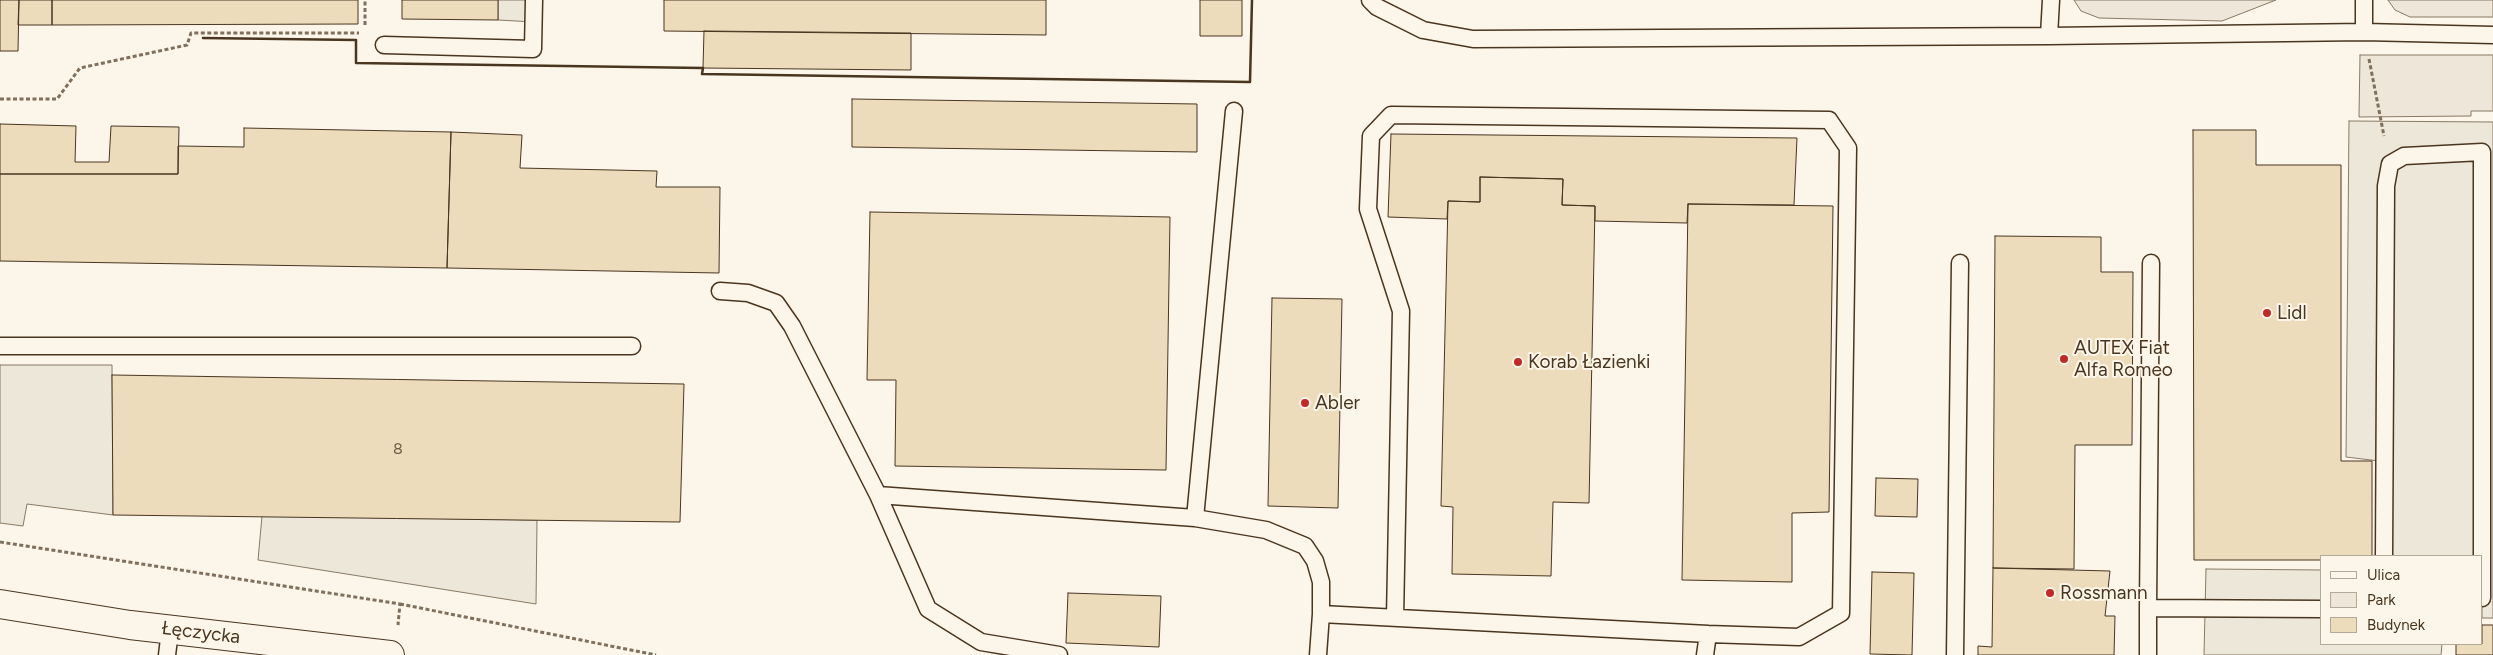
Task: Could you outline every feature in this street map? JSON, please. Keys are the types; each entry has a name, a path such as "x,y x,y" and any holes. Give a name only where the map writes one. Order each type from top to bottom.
{"street":[{"name":"Łęczycka","path":"0,604 130,625 394,642"},
{"name":"Łęczycka","path":"130,625 168,647 220,655"}],"lane":[{"path":"384,45 533,49 534,0"},
{"path":"1370,0 1377,7 1423,30 1473,39 2049,36 2364,32 2493,34"},
{"path":"2049,36 2050,0"},
{"path":"2364,0 2364,32"},
{"path":"1195,518 1234,111"},
{"path":"1321,614 1395,618 1708,634 1799,637 1840,613 1848,148 1829,120 1391,115 1371,136 1368,209 1401,311 1395,618"},
{"path":"2384,555 2386,186 2390,164 2404,156 2487,152 2482,555"},
{"path":"1954,655 1960,263"},
{"path":"2148,655 2151,263"},
{"path":"720,291 748,293 776,303 792,326 878,495 928,609 980,642 1059,655"},
{"path":"0,346 632,346"},
{"path":"878,495 1195,518 1266,530 1305,546 1316,561 1321,582 1318,655"},
{"path":"2148,608 2320,609"},
{"path":"1705,655 1708,634"}],"path":[{"path":"0,99 57,99 80,68 187,45 190,33 364,33 365,0"},
{"path":"2364,32 2390,164"},
{"path":"0,542 400,604 656,655"},
{"path":"394,642 400,604"}],"green space":[{"path":"2074,0 2276,0 2222,21 2099,18 2081,11"},
{"path":"2388,0 2493,0 2493,17 2410,17 2395,10"},
{"path":"2360,55 2493,55 2493,111 2471,111 2471,116 2359,117"}],"shaded area":[{"path":"498,0 534,0 534,22 498,20"},
{"path":"2349,121 2493,122 2493,618 2483,618 2483,555 2380,555 2379,461 2346,457"},
{"path":"0,365 112,365 113,515 27,504 23,526 0,523"},
{"path":"262,516 537,520 536,604 258,560"},
{"path":"2206,569 2320,570 2320,645 2442,645 2441,655 2204,655"}],"building":[{"path":"0,0 19,0 18,51 0,51"},
{"path":"19,0 52,0 52,25 18,25"},
{"path":"52,0 358,0 358,24 52,25"},
{"path":"402,0 498,0 498,20 402,19"},
{"path":"664,0 1046,0 1046,35 664,31"},
{"path":"1200,0 1242,0 1242,36 1200,36"},
{"path":"704,31 911,33 911,70 703,68"},
{"path":"852,99 1197,104 1197,152 852,147"},
{"path":"0,124 76,126 75,162 109,162 111,126 179,127 178,174 0,174"},
{"path":"244,128 451,132 447,268 0,261 0,174 178,174 178,146 244,147"},
{"name":"Lidl","path":"2193,130 2256,130 2256,165 2341,165 2341,461 2372,461 2372,555 2320,555 2320,560 2194,560"},
{"path":"451,132 522,135 520,168 657,171 656,187 720,187 719,273 447,268"},
{"path":"1391,134 1797,138 1794,205 1688,204 1687,223 1595,221 1595,206 1562,205 1563,179 1480,177 1480,202 1448,201 1447,219 1388,217"},
{"name":"Korab Łazienki","path":"1480,177 1563,179 1562,205 1595,206 1589,503 1553,502 1551,576 1452,574 1453,507 1441,506 1448,201 1480,202"},
{"path":"1688,204 1833,206 1829,512 1792,513 1792,582 1682,580"},
{"path":"870,212 1170,217 1166,470 895,466 896,380 867,380"},
{"name":"AUTEX Fiat Alfa Romeo","path":"1995,236 2101,237 2101,272 2133,272 2132,445 2075,445 2074,569 1993,568"},
{"name":"Abler","path":"1272,298 1342,299 1338,508 1268,506"},
{"path":"112,375 684,384 680,522 113,515"},
{"path":"1876,478 1918,479 1917,517 1875,516"},
{"name":"Rossmann","path":"1993,568 2110,571 2105,616 2115,616 2114,655 1978,655 1978,646 1992,647"},
{"path":"1872,572 1914,573 1912,655 1870,654"},
{"path":"1068,593 1161,596 1159,647 1066,643"},
{"path":"2483,625 2493,625 2493,655 2456,655 2456,645 2483,645"}],"wall":[{"path":"203,38 356,40 356,63 703,68 702,74 1250,82 1252,0"}],"place":[{"name":"Lidl","path":"2267,313"},
{"name":"AUTEX Fiat Alfa Romeo","path":"2064,359"},
{"name":"Korab Łazienki","path":"1518,362"},
{"name":"Abler","path":"1305,403"},
{"name":"Rossmann","path":"2050,593"}]}
